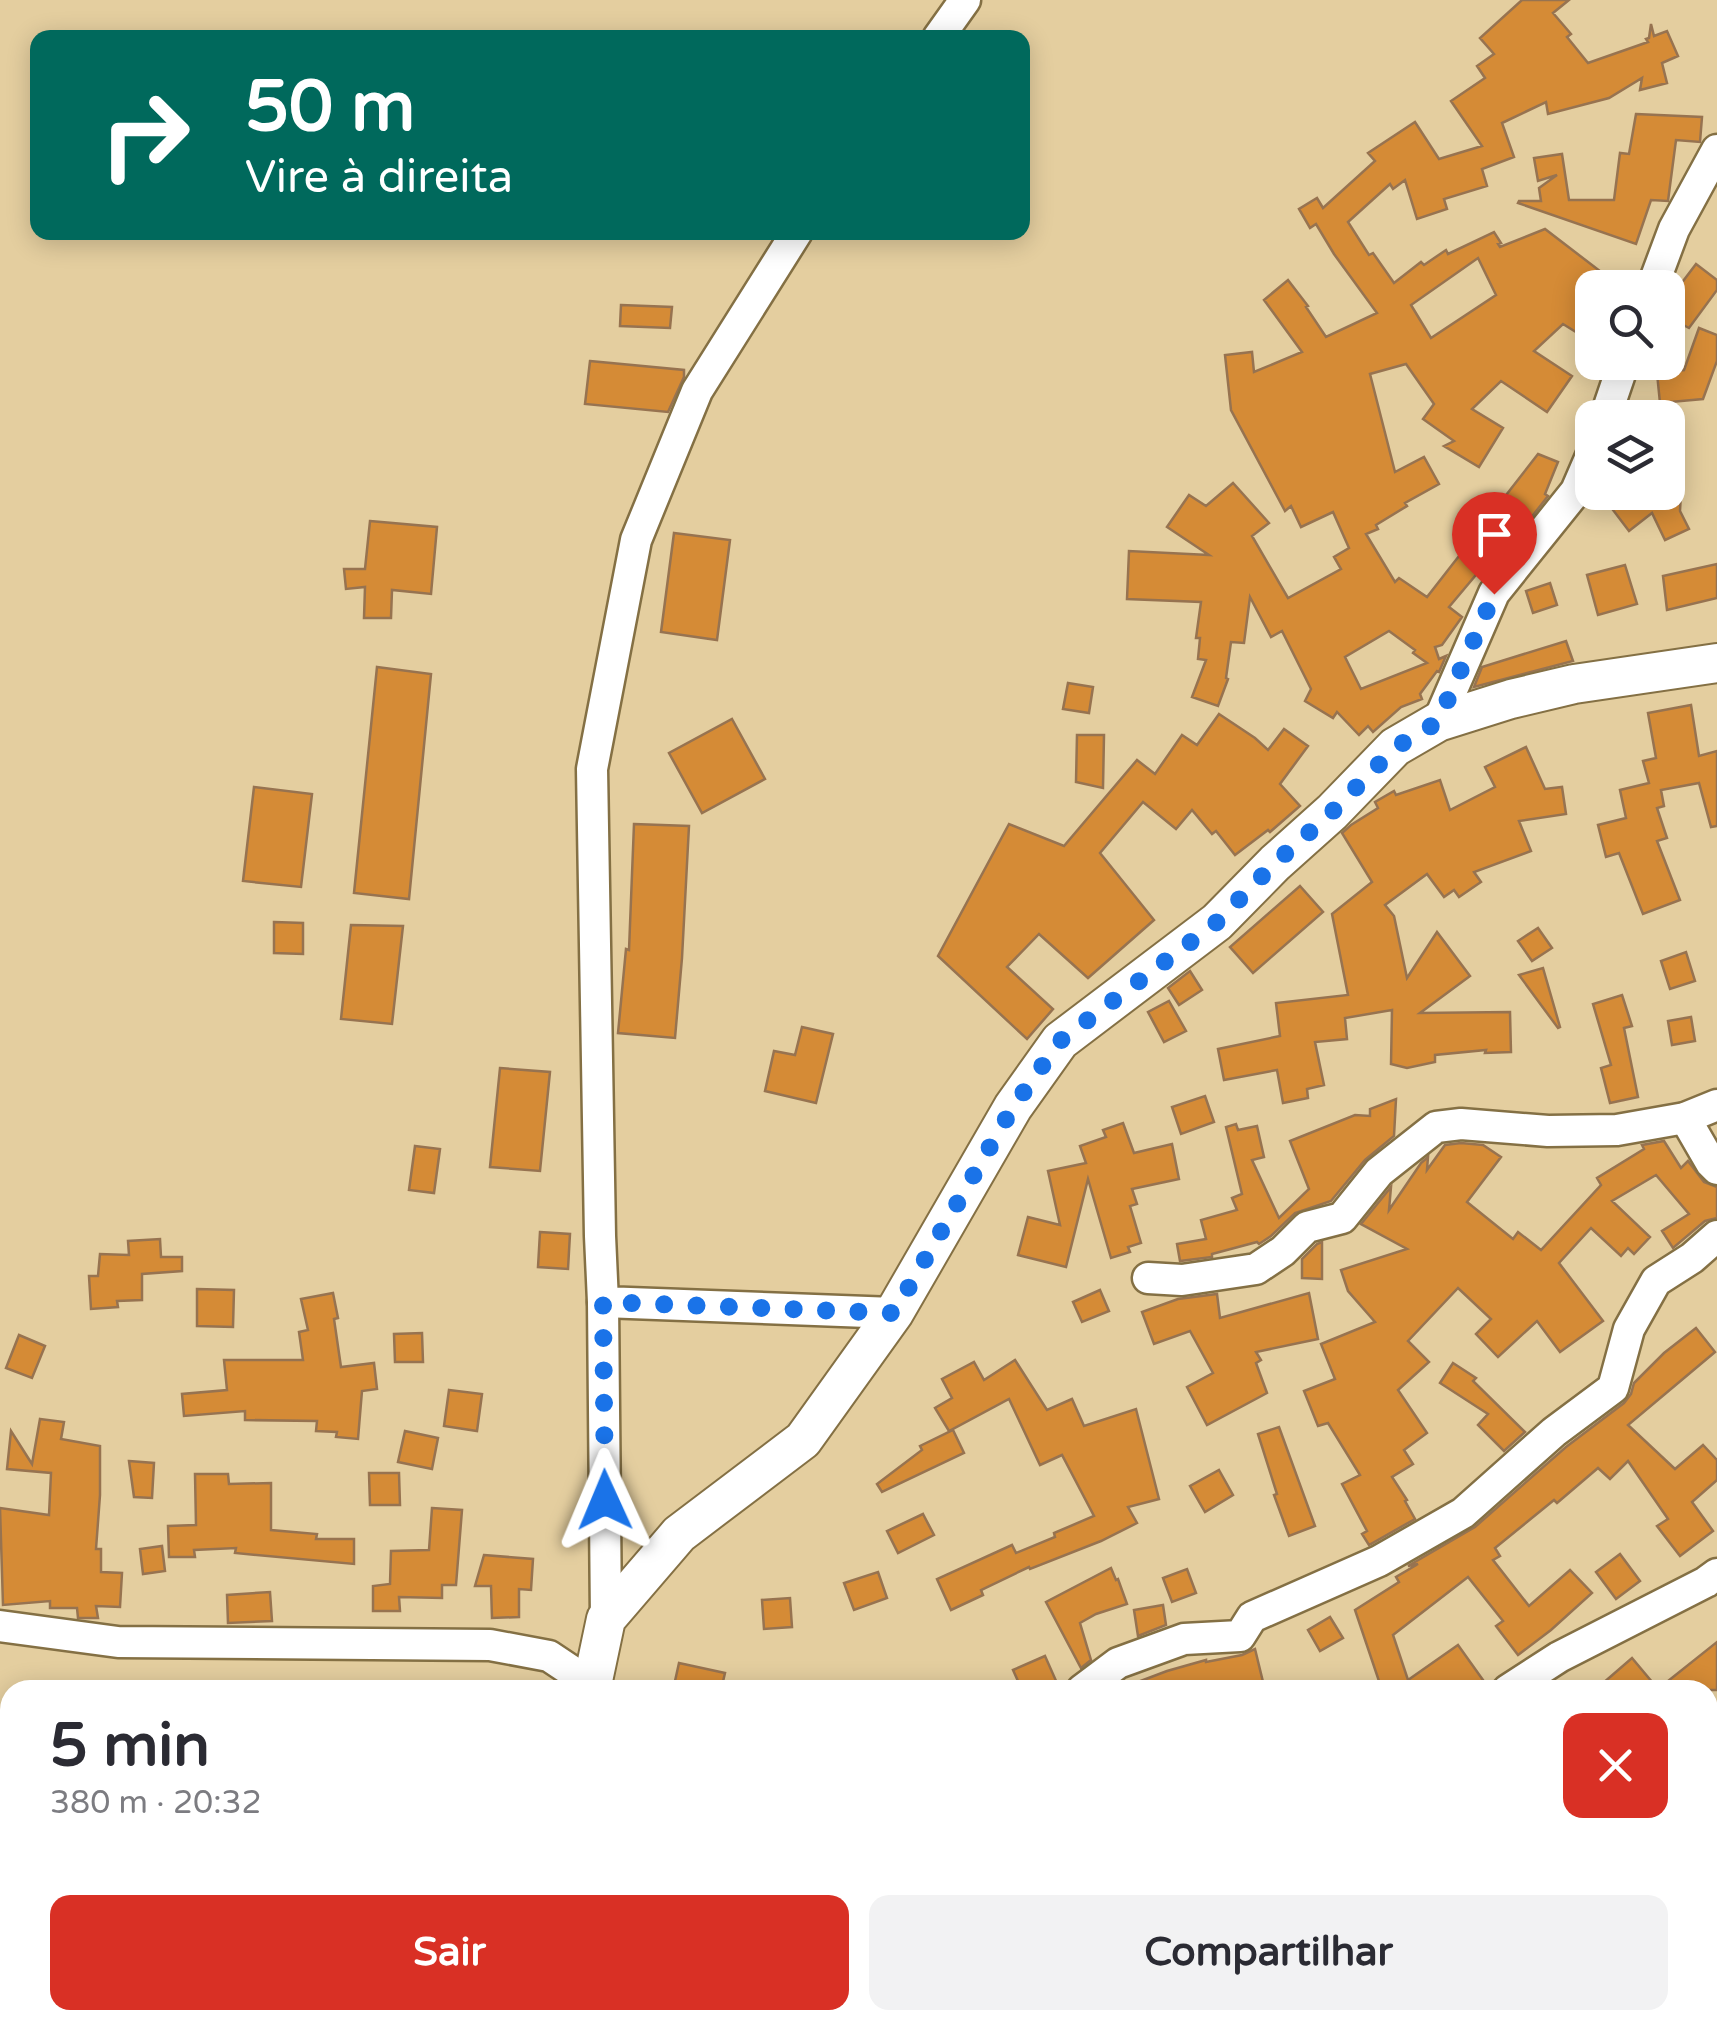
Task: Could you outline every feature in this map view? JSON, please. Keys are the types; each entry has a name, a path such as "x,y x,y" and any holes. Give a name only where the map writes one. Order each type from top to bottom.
{"street":[{"path":"944,30 965,0"},
{"path":"1659,270 1674,229 1717,150"},
{"path":"595,1680 606,1619 592,769 636,540 697,391 792,240"},
{"path":"1438,722 1494,594 1575,493"},
{"path":"606,1619 678,1534 804,1440 894,1313 1013,1107 1060,1041 1217,922 1396,747 1438,722 1510,699 1574,684 1717,664"},
{"path":"1148,1278 1182,1280 1256,1269 1283,1251 1307,1227 1342,1218 1379,1172 1436,1128 1461,1124 1548,1131 1617,1130 1685,1118 1717,1105"},
{"path":"1685,1118 1717,1170"},
{"path":"1095,1680 1118,1663 1184,1639 1240,1636 1252,1618 1379,1561 1464,1512 1554,1432 1613,1388 1629,1330 1656,1281 1717,1236"},
{"path":"603,1302 894,1313"},
{"path":"1523,1680 1559,1656 1717,1574"},
{"path":"0,1626 118,1642 490,1645 549,1656 583,1680"}],"building":[{"path":"1522,0 1569,0 1553,13 1588,63 1648,42 1651,24 1654,36 1667,31 1678,56 1662,63 1667,83 1640,90 1642,78 1609,98 1548,114 1546,102 1502,123 1514,157 1482,169 1487,186 1444,199 1447,209 1417,219 1405,180 1393,189 1390,184 1348,222 1369,255 1373,253 1394,283 1421,262 1424,265 1446,250 1448,254 1494,232 1500,247 1545,229 1599,270 1575,270 1575,331 1563,324 1534,351 1572,376 1547,412 1501,381 1472,409 1503,428 1479,467 1444,446 1454,441 1423,419 1434,404 1406,364 1370,374 1395,472 1424,457 1439,484 1405,503 1407,506 1366,534 1395,582 1399,578 1427,597 1466,547 1485,564 1449,607 1462,617 1442,645 1435,647 1439,659 1446,656 1439,672 1420,694 1422,699 1401,707 1373,732 1368,726 1359,735 1337,712 1333,718 1305,701 1311,689 1282,631 1271,637 1250,597 1244,643 1231,642 1228,679 1218,706 1192,697 1206,660 1198,659 1200,638 1196,638 1201,602 1127,599 1129,551 1209,555 1167,527 1189,495 1206,506 1233,483 1269,523 1252,536 1288,598 1341,569 1334,557 1349,548 1333,512 1301,527 1291,506 1285,511 1231,410 1225,355 1252,352 1254,372 1302,352 1264,300 1288,280 1326,337 1377,313 1316,224 1310,228 1299,209 1317,198 1323,208 1375,161 1368,153 1415,122 1439,159 1482,146 1451,101 1485,78 1477,66 1494,54 1480,38","holes":["1478,258 1496,295 1431,338 1411,305","1389,631 1415,650 1413,653 1427,663 1361,689 1345,657"]},
{"path":"1636,114 1702,117 1700,142 1676,140 1668,201 1651,200 1636,244 1518,203 1541,201 1539,188 1557,175 1538,181 1534,158 1562,154 1569,200 1614,200 1620,153 1629,154"},
{"path":"1696,264 1717,280 1717,290 1689,328 1685,326 1685,279"},
{"path":"621,305 672,307 670,328 620,326"},
{"path":"1699,328 1717,335 1717,361 1703,399 1660,400 1658,380 1685,380 1685,367"},
{"path":"590,361 684,370 684,377 668,412 585,404"},
{"path":"1538,454 1558,462 1545,494 1548,496 1530,519 1503,499"},
{"path":"1613,510 1680,510 1689,529 1665,540 1652,513 1629,531"},
{"path":"370,521 437,527 431,594 392,590 391,618 364,618 365,587 346,589 344,569 365,569"},
{"path":"674,533 730,540 717,640 661,632"},
{"path":"1717,564 1717,598 1667,610 1663,576"},
{"path":"1625,565 1637,604 1598,615 1587,575"},
{"path":"1550,583 1557,605 1533,613 1526,591"},
{"path":"1566,641 1573,661 1474,687 1482,667"},
{"path":"377,667 431,674 409,899 354,893"},
{"path":"1068,683 1093,687 1089,713 1063,709"},
{"path":"1691,705 1699,756 1717,751 1717,826 1711,827 1699,783 1661,790 1664,806 1657,808 1667,838 1657,841 1680,900 1643,914 1619,853 1606,857 1598,825 1626,818 1620,790 1649,783 1643,761 1656,758 1648,713"},
{"path":"1219,714 1268,750 1284,729 1308,746 1280,784 1300,806 1235,855 1192,810 1176,829 1143,802 1100,853 1154,920 1088,978 1039,934 1007,967 1053,1009 1027,1039 938,956 1009,824 1064,846 1137,760 1155,774 1182,735 1197,745"},
{"path":"732,719 765,779 702,813 669,753"},
{"path":"1077,735 1104,735 1103,788 1076,782"},
{"path":"1526,747 1545,789 1562,787 1566,814 1519,821 1531,851 1474,872 1481,882 1459,897 1454,890 1444,897 1427,874 1385,905 1394,916 1407,978 1437,932 1470,976 1420,1013 1510,1012 1511,1052 1435,1055 1435,1062 1407,1068 1391,1064 1392,1010 1345,1018 1347,1039 1315,1042 1324,1085 1307,1089 1308,1098 1283,1103 1277,1070 1224,1080 1218,1049 1280,1036 1276,1003 1348,995 1332,914 1372,882 1342,833 1378,808 1375,802 1394,791 1396,795 1440,780 1450,810 1495,787 1485,767"},
{"path":"254,787 312,794 301,887 243,881"},
{"path":"634,824 689,826 675,1038 618,1033 626,949 629,950"},
{"path":"1300,886 1323,912 1253,973 1230,947"},
{"path":"274,922 303,923 303,954 274,953"},
{"path":"351,925 403,926 392,1024 341,1019"},
{"path":"1538,928 1552,948 1532,961 1518,941"},
{"path":"1686,952 1695,981 1670,989 1661,961"},
{"path":"1543,968 1560,1027 1558,1028 1519,975"},
{"path":"1190,971 1202,990 1179,1005 1168,988"},
{"path":"1622,995 1632,1026 1624,1028 1638,1097 1610,1103 1601,1068 1611,1065 1593,1004"},
{"path":"1169,1001 1186,1031 1164,1042 1148,1012"},
{"path":"1691,1017 1695,1041 1672,1045 1668,1021"},
{"path":"802,1027 833,1034 816,1103 765,1091 774,1051 795,1055"},
{"path":"500,1068 550,1072 540,1171 490,1167"},
{"path":"1205,1096 1214,1122 1181,1134 1172,1107"},
{"path":"1396,1099 1394,1136 1365,1160 1331,1201 1295,1213 1259,1244 1180,1261 1177,1244 1206,1239 1201,1220 1237,1210 1232,1198 1242,1194 1226,1127 1236,1124 1238,1130 1257,1126 1264,1157 1252,1160 1279,1218 1309,1189 1290,1141 1355,1115 1370,1116 1370,1109"},
{"path":"1123,1123 1134,1153 1172,1144 1179,1179 1132,1189 1137,1204 1130,1206 1141,1243 1128,1247 1130,1252 1111,1258 1088,1179 1066,1267 1018,1255 1028,1217 1060,1225 1048,1171 1086,1163 1080,1146 1106,1137 1103,1130"},
{"path":"1664,1141 1681,1168 1688,1161 1704,1182 1717,1187 1717,1218 1705,1221 1673,1248 1662,1231 1689,1214 1656,1175 1612,1201 1650,1237 1634,1254 1628,1248 1621,1256 1591,1228 1559,1263 1603,1321 1560,1352 1537,1321 1498,1357 1476,1334 1491,1319 1458,1288 1408,1341 1429,1362 1398,1390 1427,1433 1404,1450 1413,1464 1392,1477 1415,1519 1369,1545 1362,1534 1367,1531 1342,1484 1360,1475 1328,1423 1318,1426 1304,1391 1335,1379 1321,1344 1375,1322 1348,1291 1341,1270 1407,1249 1361,1224 1391,1187 1389,1210 1421,1163 1428,1157 1427,1170 1445,1145 1483,1145 1501,1157 1467,1202 1513,1239 1518,1232 1541,1250 1601,1185 1597,1178 1644,1149 1642,1145"},
{"path":"415,1146 440,1149 434,1193 409,1190"},
{"path":"540,1232 570,1234 568,1269 538,1267"},
{"path":"160,1239 161,1257 182,1257 182,1271 142,1274 142,1300 117,1301 118,1307 91,1309 89,1276 98,1276 100,1254 129,1255 128,1241"},
{"path":"1322,1242 1322,1279 1302,1278 1302,1259"},
{"path":"197,1289 234,1290 233,1327 197,1326"},
{"path":"1100,1290 1109,1311 1082,1322 1073,1302"},
{"path":"333,1293 341,1367 374,1363 377,1389 362,1391 358,1439 316,1431 317,1421 245,1420 245,1411 184,1416 182,1394 227,1390 224,1360 303,1360 299,1332 308,1330 301,1299"},
{"path":"1309,1293 1318,1339 1256,1352 1267,1393 1207,1425 1187,1387 1213,1373 1190,1331 1154,1344 1142,1312 1178,1299 1217,1294 1220,1318"},
{"path":"1696,1328 1715,1352 1628,1425 1675,1469 1703,1445 1717,1460 1717,1480 1692,1502 1713,1531 1680,1556 1657,1526 1668,1519 1628,1461 1610,1479 1598,1468 1495,1548 1500,1556 1493,1560 1529,1606 1570,1570 1592,1593 1518,1655 1496,1626 1503,1621 1468,1577 1393,1635 1408,1680 1379,1680 1355,1610 1399,1582 1396,1577 1418,1564 1408,1566 1475,1527 1566,1447 1624,1403 1634,1383"},
{"path":"422,1333 423,1362 395,1362 394,1334"},
{"path":"19,1335 45,1346 32,1378 6,1368"},
{"path":"1015,1360 1047,1410 1072,1399 1084,1426 1136,1409 1159,1499 1128,1507 1137,1523 1101,1541 1029,1567 981,1590 983,1595 951,1610 937,1579 1012,1545 1016,1553 1094,1516 1062,1455 1040,1465 1009,1399 949,1431 935,1408 952,1398 942,1379 974,1362 984,1380"},
{"path":"1453,1363 1476,1378 1473,1381 1525,1432 1504,1451 1478,1425 1488,1414 1440,1383"},
{"path":"449,1390 482,1394 477,1431 444,1426"},
{"path":"40,1419 64,1422 61,1439 100,1446 96,1549 101,1549 101,1572 122,1573 120,1607 96,1606 98,1618 78,1618 77,1608 50,1608 50,1601 3,1605 0,1508 49,1515 51,1473 7,1469 11,1431 32,1464"},
{"path":"1279,1427 1315,1526 1289,1536 1258,1434"},
{"path":"953,1430 964,1453 882,1492 877,1484 922,1450 920,1446"},
{"path":"405,1431 438,1438 432,1469 398,1462"},
{"path":"129,1461 154,1463 152,1498 134,1497"},
{"path":"1219,1470 1233,1495 1205,1512 1190,1486"},
{"path":"369,1473 399,1473 400,1505 370,1505"},
{"path":"195,1474 228,1474 229,1484 271,1483 271,1530 317,1534 316,1539 354,1539 354,1564 235,1553 236,1548 194,1550 195,1557 169,1557 168,1526 196,1525"},
{"path":"432,1508 462,1510 456,1585 442,1585 442,1598 399,1597 400,1611 373,1611 373,1586 390,1584 391,1551 429,1550"},
{"path":"923,1514 934,1535 898,1553 887,1531"},
{"path":"162,1546 165,1571 143,1574 140,1549"},
{"path":"1620,1554 1640,1581 1616,1599 1596,1572"},
{"path":"484,1555 533,1559 531,1590 519,1589 519,1617 492,1618 491,1586 475,1586"},
{"path":"1111,1568 1127,1604 1080,1623 1091,1660 1081,1668 1046,1602"},
{"path":"1187,1569 1196,1593 1172,1602 1163,1578"},
{"path":"878,1572 887,1598 854,1610 844,1583"},
{"path":"270,1592 272,1621 228,1623 227,1595"},
{"path":"790,1598 792,1627 764,1629 762,1600"},
{"path":"1163,1605 1166,1625 1138,1636 1134,1610"},
{"path":"1330,1617 1343,1638 1320,1651 1308,1630"},
{"path":"1717,1642 1717,1680 1669,1680"},
{"path":"1458,1645 1483,1680 1408,1680"},
{"path":"1255,1649 1263,1680 1143,1680 1206,1660 1242,1655"},
{"path":"1045,1656 1056,1680 1018,1680 1013,1670"},
{"path":"1632,1658 1650,1680 1607,1680"},
{"path":"679,1663 725,1673 723,1680 675,1680"}],"route":[{"path":"605,1500 603,1302 894,1313 1013,1107 1060,1041 1217,922 1396,747 1438,722 1494,594"}]}
